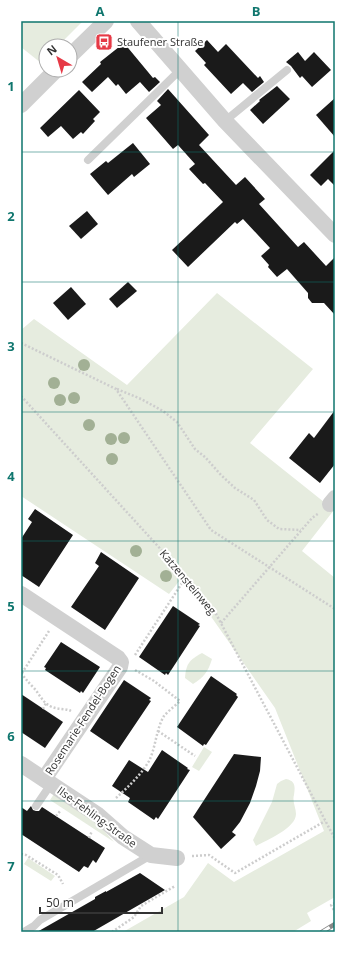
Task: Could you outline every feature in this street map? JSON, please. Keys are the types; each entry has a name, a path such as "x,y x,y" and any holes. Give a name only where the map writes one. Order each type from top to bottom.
{"street":[{"path":"78,48 106,21"},
{"path":"138,21 225,121 335,235"},
{"path":"21,105 48,78"},
{"name":"Rosemarie-Fendel-Bogen","path":"21,594 118,658 121,662 120,667 84,719 48,782"},
{"name":"Ilse-Fehling-Straße","path":"21,764 98,815 123,837 151,855 177,858"}],"lane":[{"path":"88,160 180,70"},
{"path":"225,121 287,70"},
{"path":"36,806 48,782"},
{"path":"24,932 40,920 151,855"}],"path":[{"path":"21,343 116,389 141,399 163,411 176,422 195,449 205,457 221,475 235,488 254,500 267,520 279,529 301,530"},
{"path":"116,389 211,530 335,609"},
{"name":"Katzensteinweg","path":"21,396 186,577 214,610 335,839"},
{"path":"221,623 312,518 333,501"},
{"path":"121,662 130,663 186,577"},
{"path":"57,618 21,673 24,679 49,706 58,709 70,710 84,719"},
{"path":"116,798 143,771 152,753 164,716 180,701 154,681 121,662"},
{"path":"43,709 46,703"},
{"path":"158,731 195,756"},
{"path":"56,816 61,810"},
{"path":"177,858 209,855 235,873 325,821"},
{"path":"88,838 92,831"},
{"path":"21,854 26,855 58,875 62,884"},
{"path":"112,932 134,917 141,906 175,886"},
{"path":"335,903 331,906 335,912"}],"shaded area":[{"path":"21,21 83,21 66,38 38,38 38,61 21,47"},
{"path":"217,293 313,369 250,443 334,510 302,551 335,578 335,897 307,913 311,921 293,932 123,932 184,897 208,863 234,882 324,831 275,708 205,608 180,580 169,594 21,496 21,330 34,319 127,385"},
{"path":"202,653 212,659 205,674 193,684 185,678 186,669 191,660"},
{"path":"204,747 212,752 199,771 192,767"},
{"path":"286,779 292,781 295,789 293,800 296,814 295,819 286,829 256,846 253,840 272,802 277,784"},
{"path":"54,794 99,825 114,842 50,800"},
{"path":"28,858 55,876 51,881 24,864"}],"building":[{"path":"207,40 218,52 226,44 258,78 260,76 264,82 252,92 243,83 231,94 204,65 206,63 195,51"},
{"path":"124,43 153,78 155,77 160,82 149,92 140,82 126,94 118,84 116,86 108,77 92,92 82,82 101,64 100,62"},
{"path":"298,52 305,61 314,52 331,70 312,87 302,76 300,78 286,62"},
{"path":"277,86 290,99 263,124 250,110 260,101 259,100"},
{"path":"168,89 209,135 199,145 236,185 245,177 265,199 259,204 298,247 304,242 326,266 335,257 335,315 324,303 312,303 308,298 308,293 287,269 277,277 261,256 270,248 243,219 237,224 235,222 188,267 172,250 223,202 189,169 195,164 178,145 173,149 146,118 161,105 157,101"},
{"path":"79,90 100,112 93,119 95,121 83,134 81,132 73,139 61,126 48,137 40,128"},
{"path":"335,98 335,137 316,115"},
{"path":"133,143 150,164 134,177 132,174 108,195 90,174 106,161 108,163"},
{"path":"335,150 335,186 328,179 321,186 310,175"},
{"path":"87,211 98,224 81,239 69,226"},
{"path":"128,282 137,291 117,308 109,299"},
{"path":"71,287 86,304 68,320 53,303"},
{"path":"335,410 335,464 320,483 289,458 309,433 314,438"},
{"path":"35,509 73,535 39,587 21,575 21,539 32,522 28,519"},
{"path":"101,552 139,578 105,630 71,607 99,566 95,563"},
{"path":"173,606 200,624 198,625 200,626 168,675 166,673 165,675 139,657"},
{"path":"61,642 100,667 83,693 81,691 80,693 45,670 46,668 44,667"},
{"path":"211,676 237,694 236,695 238,697 206,745 204,744 203,746 177,727"},
{"path":"124,680 151,698 149,700 151,701 118,750 90,731"},
{"path":"21,694 63,722 45,748 21,732"},
{"path":"162,750 190,770 158,819 156,817 154,820 128,802 130,798 112,786 129,760 148,772"},
{"path":"234,754 261,757 260,771 250,803 240,822 232,832 236,835 221,849 193,817"},
{"path":"31,806 33,810 36,811 39,811 42,807 105,848 96,863 93,860 88,868 84,866 79,872 21,834 21,807 27,811"},
{"path":"140,873 165,890 92,932 37,932 95,899 95,897"}],"railway":[{"path":"322,932 335,924"}],"place":[{"name":"Staufener Straße","path":"104,42"}]}
